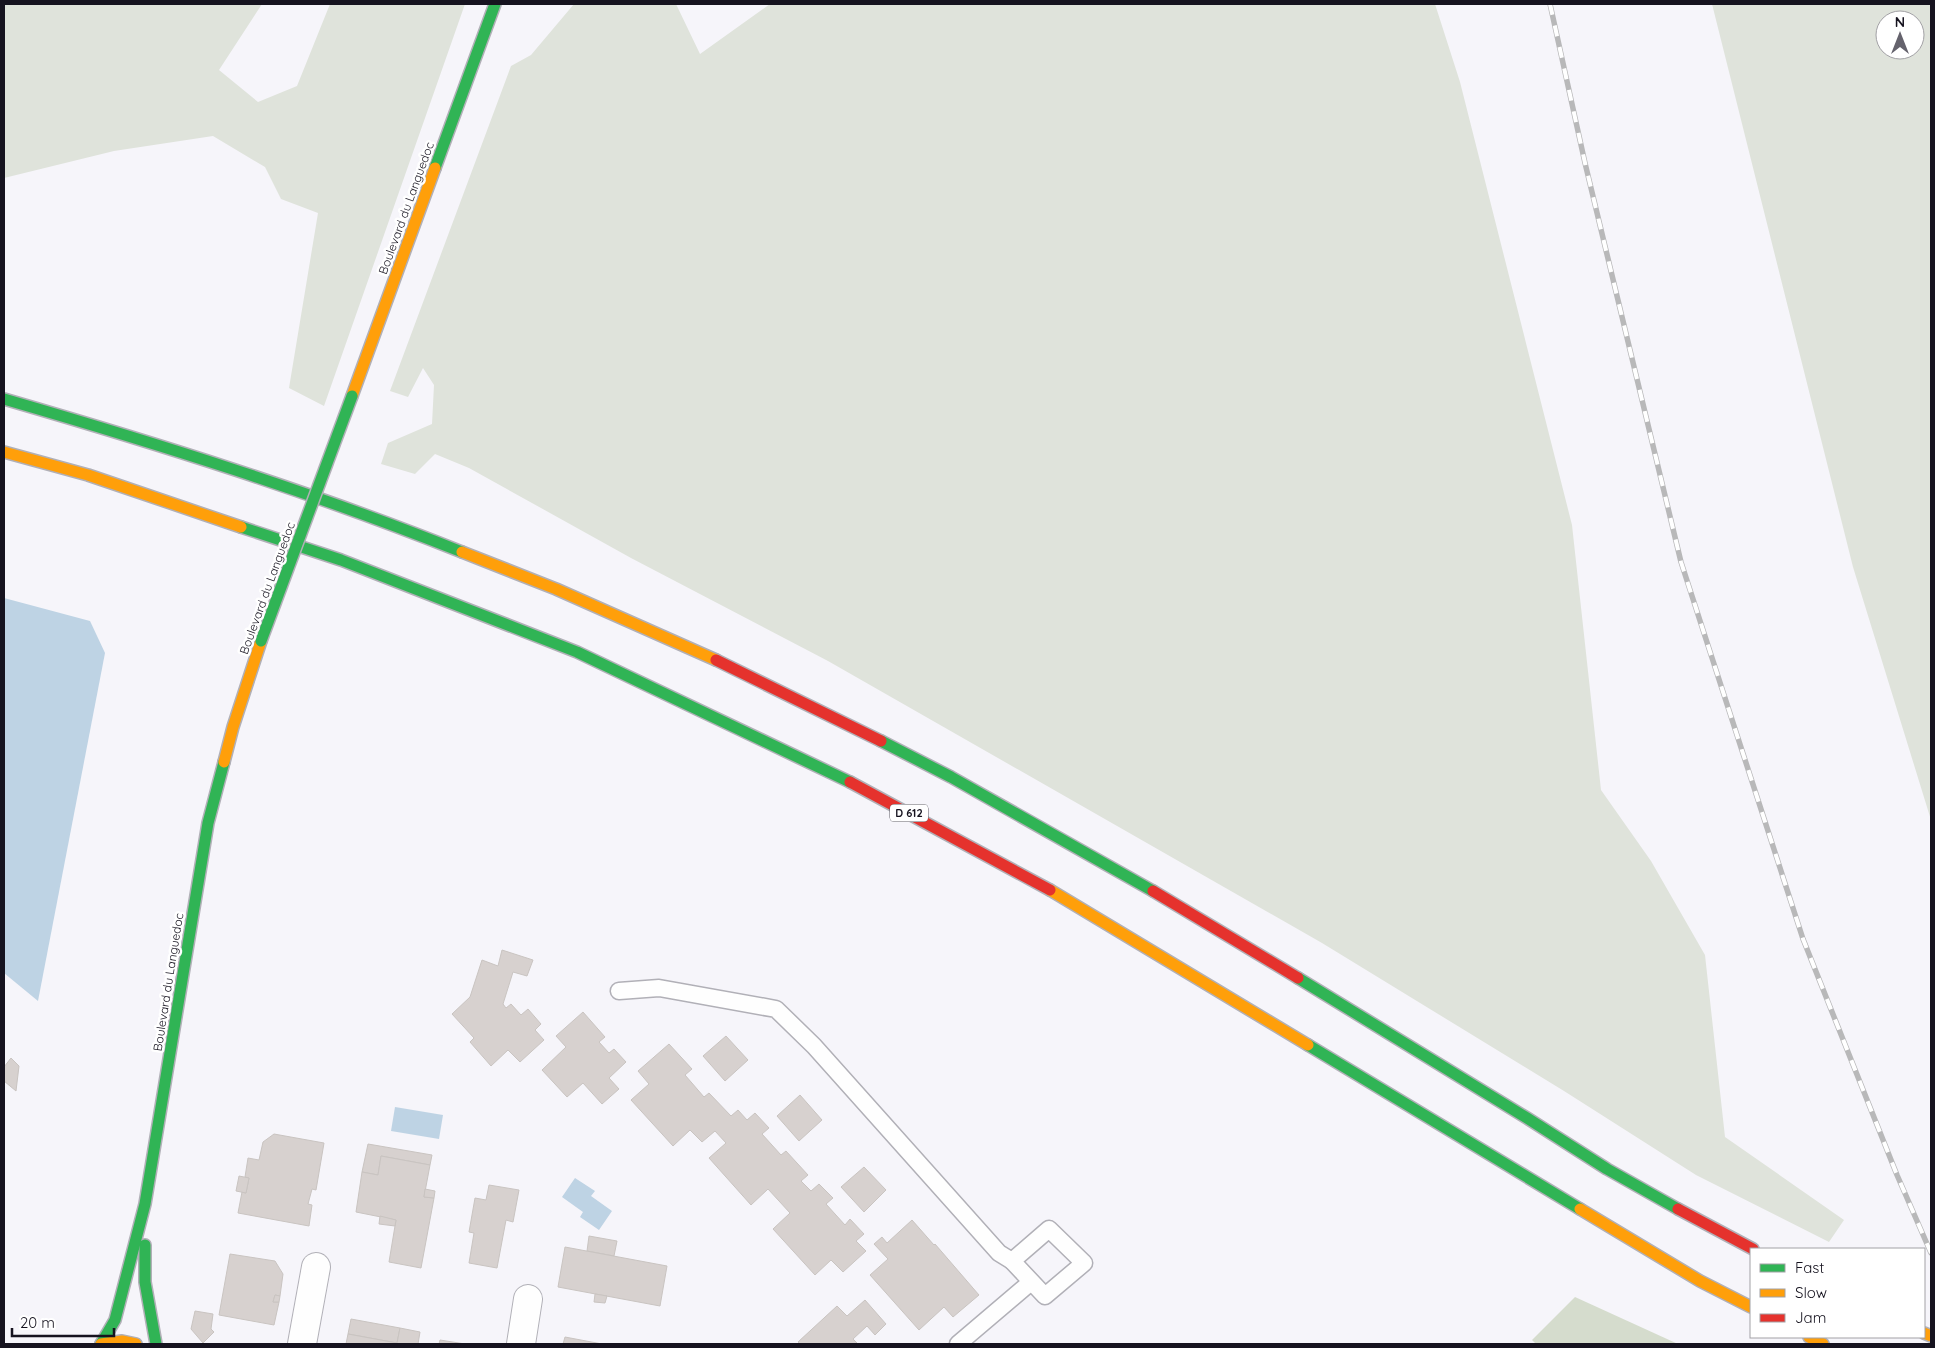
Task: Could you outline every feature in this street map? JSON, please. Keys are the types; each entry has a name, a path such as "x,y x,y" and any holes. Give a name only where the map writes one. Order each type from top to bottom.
{"main road":[{"name":"Boulevard du Languedoc","path":"101,1344 115,1320 145,1204 208,823 233,727 261,641 495,4"},
{"path":"4,399 96,424 228,466 434,540 647,628 780,689 893,746 1074,845 1187,910 1531,1120 1603,1167 1702,1223 1751,1248"},
{"name":"D 612","path":"4,452 88,475 341,560 577,652 776,745 869,791 1023,874 1683,1271 1750,1306"},
{"name":"Boulevard du Languedoc","path":"145,1204 144,1282 156,1344"},
{"path":"1811,1338 1823,1344"},
{"path":"101,1344 122,1341 136,1344"}],"street":[{"path":"302,1344 316,1267"},
{"path":"521,1344 528,1299"}],"lane":[{"path":"619,991 659,988 776,1009 814,1046 999,1253 1012,1261 1045,1296 1084,1263 1050,1229 1012,1261"},
{"path":"958,1344 1031,1282"}],"shaded area":[{"path":"4,4 262,4 219,70 258,102 297,86 330,4 465,4 324,406 289,388 318,213 281,199 265,167 213,136 114,151 4,178"},
{"path":"574,4 676,4 700,54 770,4 1435,4 1460,82 1572,525 1601,790 1651,861 1705,955 1725,1137 1844,1220 1829,1242 1696,1175 1564,1091 1322,943 828,661 631,558 469,468 435,454 415,474 381,464 388,443 432,424 434,385 423,368 408,397 390,391 511,66 531,55"},
{"path":"1712,4 1931,4 1931,820 1853,567"}],"green space":[{"path":"1575,1297 1678,1344 1536,1344 1532,1340"}],"water":[{"path":"4,598 90,621 105,653 38,1001 4,973"},
{"path":"395,1107 443,1115 439,1139 391,1131"},
{"path":"575,1178 595,1191 591,1196 612,1211 599,1230 580,1217 583,1212 562,1197"}],"building":[{"path":"502,950 533,960 527,976 513,972 503,1004 506,1008 511,1004 521,1015 528,1009 541,1024 535,1030 544,1040 520,1062 508,1050 491,1066 470,1042 474,1038 452,1014 470,997 482,960 498,966"},
{"path":"583,1012 605,1037 599,1042 609,1053 614,1049 626,1062 609,1078 619,1089 602,1104 583,1083 567,1097 542,1070 566,1047 556,1036"},
{"path":"726,1036 748,1060 725,1081 703,1056"},
{"path":"669,1044 692,1069 685,1075 704,1097 709,1093 731,1116 738,1110 747,1120 755,1113 769,1128 762,1134 781,1155 786,1151 808,1175 801,1181 811,1191 819,1184 833,1198 826,1204 845,1225 850,1219 864,1234 856,1241 866,1251 843,1272 831,1260 815,1275 773,1229 790,1213 768,1189 751,1205 709,1158 726,1143 715,1131 702,1142 690,1130 673,1146 631,1100 649,1084 638,1071"},
{"path":"11,1058 19,1066 16,1091 4,1081 4,1067"},
{"path":"800,1095 822,1120 799,1141 777,1116"},
{"path":"274,1134 324,1143 316,1190 312,1189 308,1204 312,1205 309,1226 238,1213 242,1192 246,1193 249,1178 245,1177 248,1158 259,1160 263,1142"},
{"path":"368,1144 432,1155 430,1165 381,1156 378,1175 362,1172"},
{"path":"381,1156 430,1165 424,1197 434,1198 421,1268 389,1262 396,1220 356,1212 362,1172 378,1175"},
{"path":"864,1167 886,1190 864,1212 841,1187"},
{"path":"239,1176 249,1178 246,1193 236,1191"},
{"path":"489,1185 519,1190 513,1222 506,1220 497,1268 469,1263 474,1233 469,1232 475,1198 486,1200"},
{"path":"425,1189 435,1191 434,1198 424,1197"},
{"path":"380,1216 396,1220 395,1226 379,1224"},
{"path":"912,1220 979,1295 953,1317 944,1307 919,1330 870,1275 888,1259 874,1244 882,1237 887,1243"},
{"path":"589,1236 617,1241 614,1256 587,1251"},
{"path":"565,1247 667,1266 660,1306 558,1287"},
{"path":"230,1254 275,1261 283,1274 280,1296 275,1295 273,1302 279,1302 274,1325 219,1315"},
{"path":"595,1294 607,1296 605,1303 594,1302"},
{"path":"275,1295 280,1296 279,1302 273,1302"},
{"path":"865,1300 886,1324 875,1335 867,1326 853,1339 858,1344 800,1344 798,1342 837,1306 847,1316"},
{"path":"195,1311 213,1314 211,1329 214,1332 203,1343 191,1329"},
{"path":"351,1319 400,1328 397,1343 348,1334"},
{"path":"400,1328 420,1332 418,1344 346,1344 348,1334 397,1343"},
{"path":"565,1337 602,1344 563,1344"},
{"path":"440,1340 465,1344 439,1344"}],"railway":[{"path":"1550,4 1585,163 1681,562 1803,939 1897,1175 1931,1253"}],"traffic: fast":[{"path":"435,168 495,4"},
{"path":"261,641 352,396"},
{"path":"4,399 120,433 292,489 462,552"},
{"path":"241,527 341,560 577,652 850,782"},
{"path":"881,741 951,777 1153,891"},
{"path":"101,1344 115,1320 145,1204 208,823 224,762"},
{"path":"1298,978 1607,1169 1678,1209"},
{"path":"1308,1045 1580,1209"},
{"path":"145,1245 145,1282 156,1344"}],"traffic: slow":[{"path":"352,396 435,168"},
{"path":"4,452 88,475 241,527"},
{"path":"462,552 556,589 716,660"},
{"path":"224,762 233,727 261,641"},
{"path":"1050,890 1308,1045"},
{"path":"1580,1209 1700,1281 1750,1306"},
{"path":"1925,1333 1931,1336"},
{"path":"1811,1338 1823,1344"},
{"path":"101,1344 122,1341 136,1344"}],"traffic: jam":[{"path":"716,660 881,741"},
{"path":"850,782 1050,890"},
{"path":"1153,891 1298,978"},
{"path":"1678,1209 1751,1248"}]}
